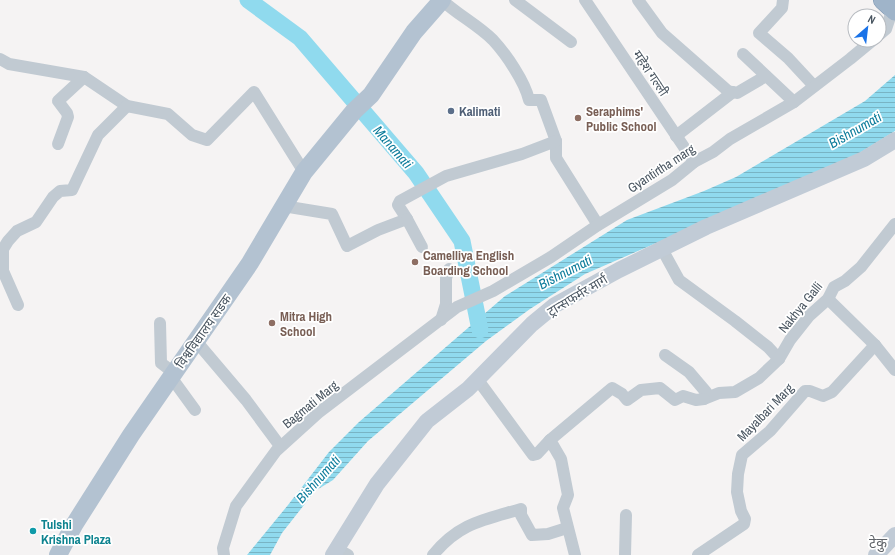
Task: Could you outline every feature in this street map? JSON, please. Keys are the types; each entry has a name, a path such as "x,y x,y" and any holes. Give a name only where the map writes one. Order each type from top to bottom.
{"highway":[{"path":"883,0 895,11"}],"main road":[{"name":"विश्वविद्यालय सडक","path":"58,555 92,496 250,263 304,172 354,111 371,95 414,32 442,0"},
{"name":"ट्रान्सफर्मर मार्ग","path":"339,553 377,484 427,421 478,380 532,324 555,305 619,270 706,227 864,159 895,140"},
{"path":"876,555 895,535"}],"street":[{"path":"442,0 454,12 493,40 523,82 530,100 541,99 556,141 556,158 598,225"},
{"path":"515,0 571,42"},
{"name":"महेश गल्ली","path":"585,0 694,162"},
{"path":"638,0 662,33 728,91 737,93 766,76"},
{"path":"783,0 782,8 759,33 788,58 814,86"},
{"path":"883,0 891,14 887,26"},
{"name":"Gyantirtha marg","path":"457,307 493,291 551,257 598,225 672,180 694,162 713,152 730,139 794,102 863,48"},
{"path":"743,54 794,102"},
{"path":"0,59 9,64 84,77 127,106 168,114 192,135 207,140 254,92 304,172"},
{"path":"58,144 68,117 67,113 58,101 84,77"},
{"path":"676,136 733,92"},
{"path":"18,305 3,271 4,249 8,241 17,231 36,222 53,197 60,191 72,190 98,135 127,106"},
{"path":"422,247 399,203 421,188 446,176 522,154 556,141"},
{"path":"283,206 332,214 347,246 378,230 407,219"},
{"name":"Nakhya Galli","path":"704,399 719,393 735,392 760,378 779,359 790,340 809,316 828,299 834,287 845,281 861,267 895,224"},
{"path":"662,249 679,280 768,347 779,359"},
{"path":"441,320 446,304 446,278 449,269"},
{"path":"828,299 875,345 895,370"},
{"name":"Bagmati Marg","path":"224,555 223,548 236,506 280,446 318,413 457,307"},
{"path":"160,323 160,362 173,375 195,410"},
{"path":"196,341 246,400 280,446"},
{"name":"Mayalbari Marg","path":"711,551 744,524 745,519 741,511 737,492 738,474 742,455 770,431 805,391 810,390 823,396 832,392 875,345"},
{"path":"478,380 533,455 612,388 622,394 627,400 641,390 660,388 676,400 683,396 696,400 704,399 706,392 689,372 665,355"},
{"path":"550,440 561,459 568,495 563,508 567,528 576,555"},
{"path":"433,555 457,531 472,523 521,509 521,515 532,535 548,534 567,528"},
{"path":"625,555 626,515"},
{"path":"698,555 711,551"}],"water":[{"name":"Bishnumati","path":"895,75 895,131 850,159 585,274 530,309 486,341 434,385 368,441 333,480 315,491 282,533 270,555 247,555 329,452 359,422 505,296 627,220 704,191 736,177 865,101"}],"waterway":[{"name":"Manamati","path":"248,0 300,38 416,173 462,241 480,330"}],"place":[{"name":"Kalimati","path":"451,111"},
{"name":"Seraphims' Public School","path":"578,118"},
{"name":"Camelliya English Boarding School","path":"415,262"},
{"name":"Mitra High School","path":"272,323"},
{"name":"Tulshi Krishna Plaza","path":"33,531"}],"district":[{"name":"टेकु","path":"878,543"}]}
